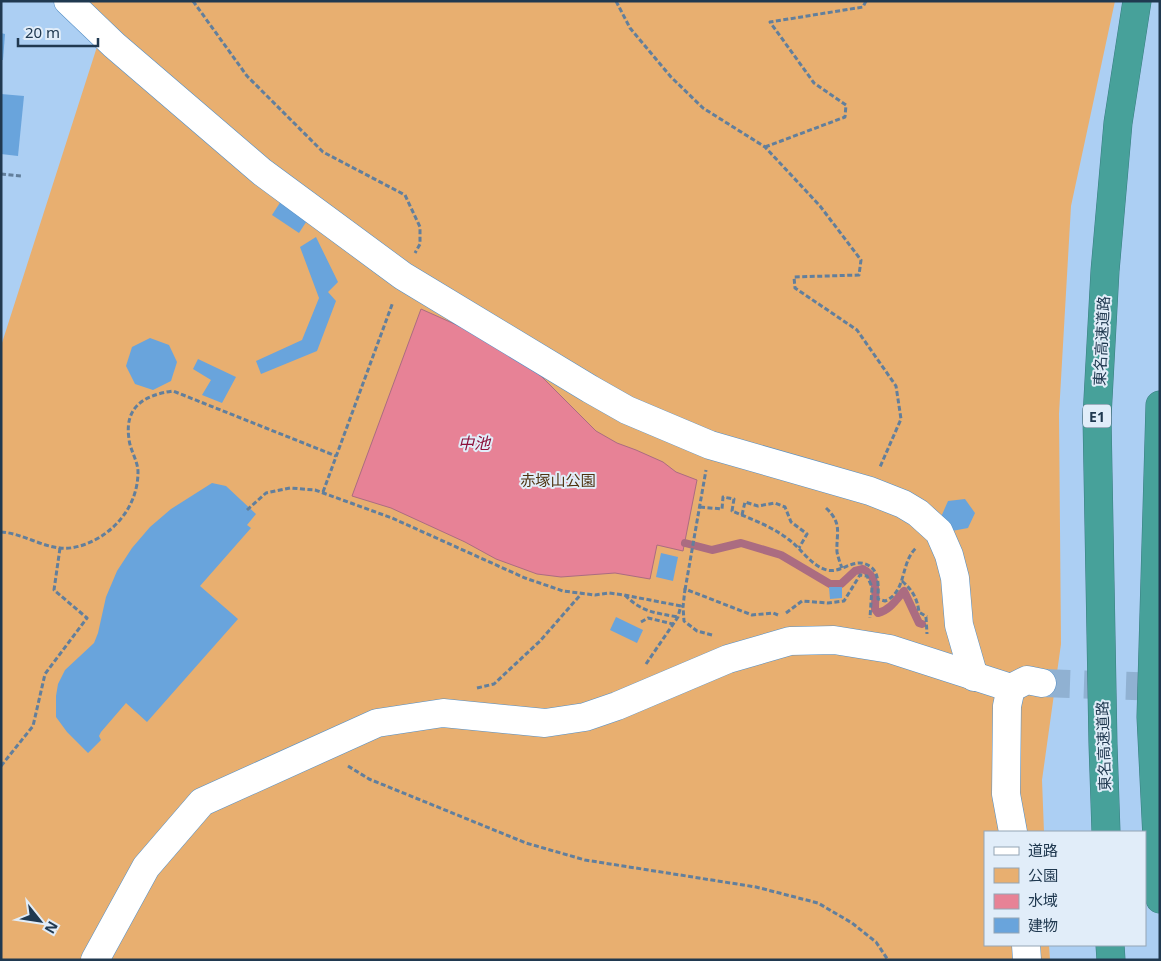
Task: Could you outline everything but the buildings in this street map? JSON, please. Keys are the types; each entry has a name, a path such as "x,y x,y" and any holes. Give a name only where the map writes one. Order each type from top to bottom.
{"highway":[{"name":"東名高速道路","path":"1106,831 1097,417 1105,271 1118,123 1137,1"},
{"path":"1160,406 1152,717 1160,899"},
{"path":"1152,717 1160,754"},
{"path":"1110,946 1111,960"}],"street":[{"path":"68,1 114,46 262,172 403,276 627,410 710,445 870,491 903,504 928,521 939,532 950,555 955,578 959,624 974,677"},
{"path":"95,960 146,868 202,802 377,723 443,713 545,723 585,717 617,706 728,659 790,641 834,640 890,649 1010,688 1027,680 1042,683"},
{"path":"1010,688 1007,706 1006,794 1013,831"},
{"path":"1026,946 1027,960"}],"path":[{"path":"616,1 630,28 670,76 703,108 765,147 820,206 861,260 859,275 794,277 795,288 857,330 896,386 901,419 870,491"},
{"path":"765,147 845,117 846,105 814,83 770,22 863,7 866,1"},
{"path":"1,174 21,176"},
{"path":"1,532 60,548 81,546 99,538 114,527 124,517 136,488 138,470 129,439 128,426 131,415 139,402 152,395 173,391 336,456"},
{"path":"641,669 678,617 685,588 710,445"},
{"path":"802,472 812,497 832,514 837,522 839,536 837,553 842,568"},
{"path":"247,510 266,493 290,488 315,490 392,518 525,578 563,590 624,595 681,606"},
{"path":"700,507 722,509 724,497 734,498 732,511 788,538 813,562 826,570 835,571 850,564 864,563 870,566 875,571 878,582 878,599 885,602 891,599 902,581 907,560 912,551 939,532"},
{"path":"742,515 745,502 758,506 775,503 785,507 791,522 807,534 799,548"},
{"path":"1,766 33,726 46,674 87,618 54,590 60,548"},
{"path":"685,588 752,615 772,613 783,616 802,601 828,603 844,601 860,575 867,576 872,587 870,622"},
{"path":"902,581 913,591 917,599 919,612 926,617 959,624"},
{"path":"685,588 684,621 697,631 715,635 722,641 728,659"},
{"path":"452,714 460,691 494,684 540,641 582,593"},
{"path":"624,595 638,607 647,611 678,617"},
{"path":"926,617 927,640"},
{"path":"641,622 648,618 674,624"},
{"path":"320,749 369,779 526,843 585,860 756,887 818,904 852,923 876,942 888,960"}],"green space":[{"name":"赤塚山公園","path":"80,1 1115,1 1071,206 1059,414 1061,644 1042,780 1044,831 984,831 984,946 1049,946 1050,960 1,960 1,346 103,28"}],"water":[{"name":"中池","path":"421,309 486,338 523,362 542,377 596,431 617,443 663,462 676,472 697,480 683,551 657,545 650,579 615,573 561,577 537,574 496,559 465,542 391,508 352,496"}],"waterway":[{"path":"685,543 712,550 741,543 781,555 830,584 841,584 855,571 863,569 872,576 874,581 875,609 878,613 889,607 904,591 919,623 922,624"}],"tunnel":[{"path":"1042,683 1160,687"}]}
